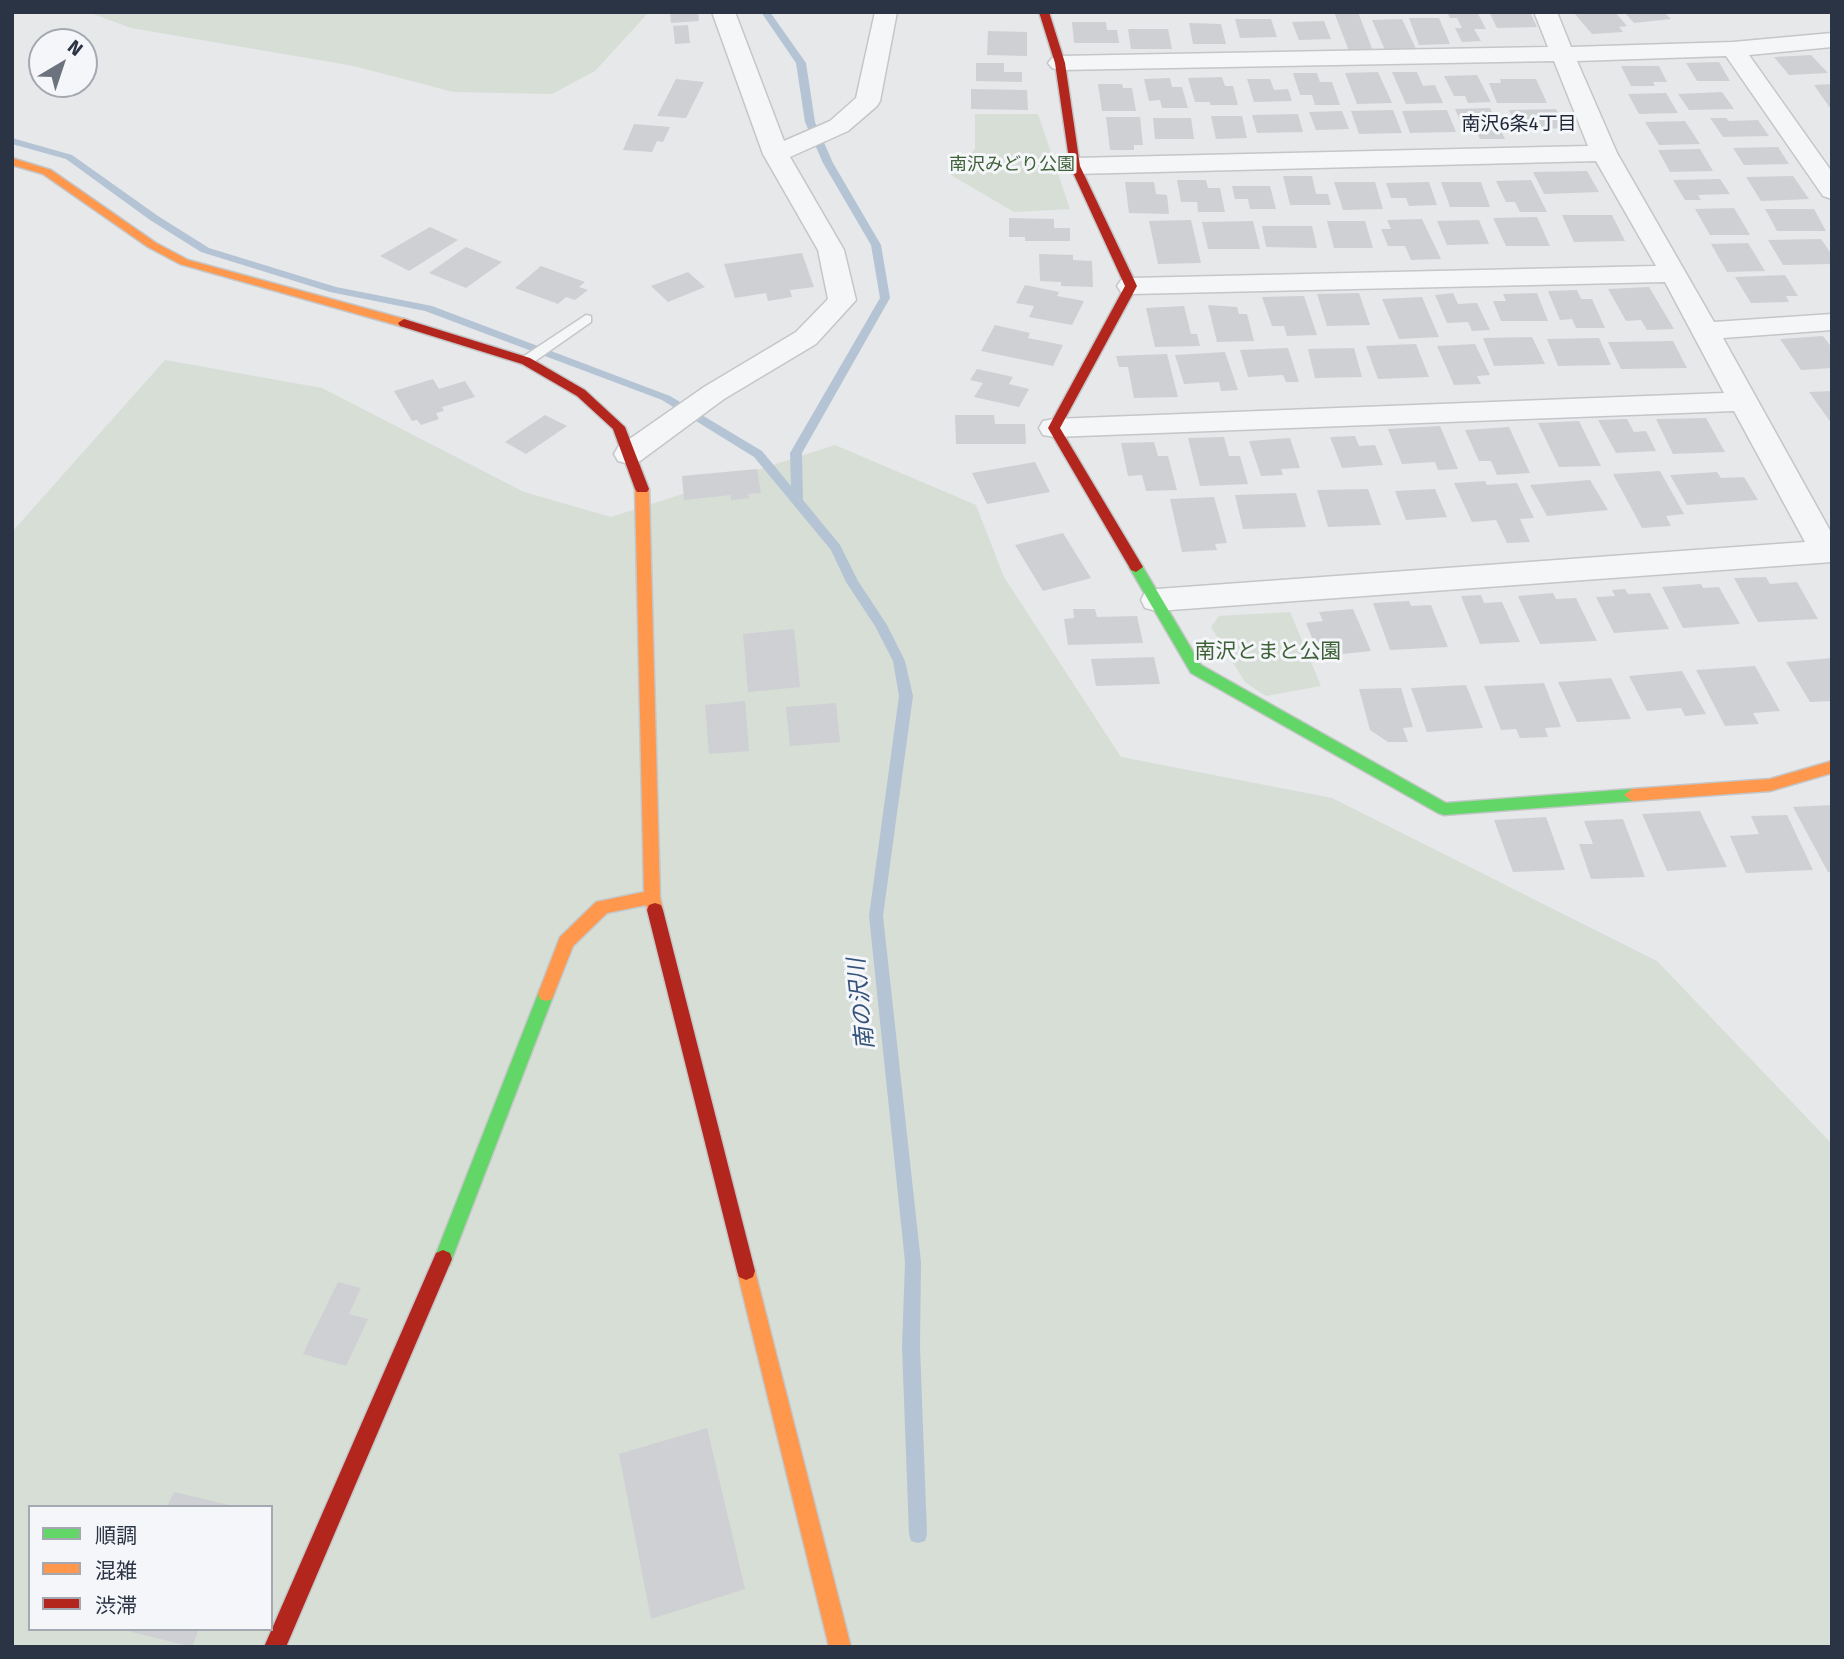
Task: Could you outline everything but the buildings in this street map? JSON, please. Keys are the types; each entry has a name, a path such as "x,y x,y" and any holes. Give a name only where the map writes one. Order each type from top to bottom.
{"street":[{"path":"629,454 714,393 806,338 842,300 831,250 723,12"},
{"path":"786,149 839,127 869,101 886,12"},
{"path":"1044,12 1059,63 1075,166 1131,286"},
{"path":"1157,600 1829,552 1604,153 1560,54 1545,12"},
{"path":"1059,63 1732,49 1832,40"},
{"path":"1732,49 1832,191"},
{"path":"1075,166 1604,153"},
{"path":"12,161 47,172 152,245 184,262 531,357 581,393 618,427 642,486 652,897 840,1647"},
{"path":"1131,286 1674,274"},
{"path":"1054,428 1131,286"},
{"path":"1705,331 1832,322"},
{"path":"1054,428 1743,401"},
{"path":"1054,428 1196,669 1444,809 1770,785 1832,767"},
{"path":"275,1647 426,1302 566,942 603,906 652,897"}],"lane":[{"path":"531,357 586,319"}],"green space":[{"path":"88,12 649,12 595,71 552,94 453,92 354,66 131,28"},
{"name":"南沢みどり公園","path":"975,114 1038,114 1070,209 1014,212 951,175 975,149"},
{"path":"165,360 322,388 524,492 611,517 835,445 976,505 1004,577 1121,757 1332,798 1657,961 1832,1144 1832,1647 12,1647 12,532"},
{"name":"南沢とまと公園","path":"1290,612 1321,686 1266,696 1245,682 1211,627 1219,616"}],"waterway":[{"path":"765,12 801,63 810,122 828,163 876,245 885,298 796,453 797,501"},
{"path":"12,141 69,157 154,218 205,250 334,290 428,308 666,398 758,454 797,501"},
{"name":"南の沢川","path":"797,501 836,548 852,582 881,625 899,661 906,696 876,916 913,1262 911,1347 918,1534"}],"traffic: fast":[{"path":"1136,567 1196,669 1444,809 1632,795"},
{"path":"443,1259 546,994"}],"traffic: slow":[{"path":"12,161 47,172 152,245 184,262 404,323"},
{"path":"642,489 652,897 655,910"},
{"path":"1632,795 1770,785 1832,767"},
{"path":"546,994 566,942 602,907 652,897"},
{"path":"746,1271 840,1647"}],"traffic: jam":[{"path":"1044,12 1060,63 1075,166 1131,286 1054,428 1136,567"},
{"path":"404,323 526,361 581,393 619,427 642,489"},
{"path":"655,910 746,1271"},
{"path":"275,1647 443,1259"}],"district":[{"name":"南沢6条4丁目","path":"1519,125"}]}
